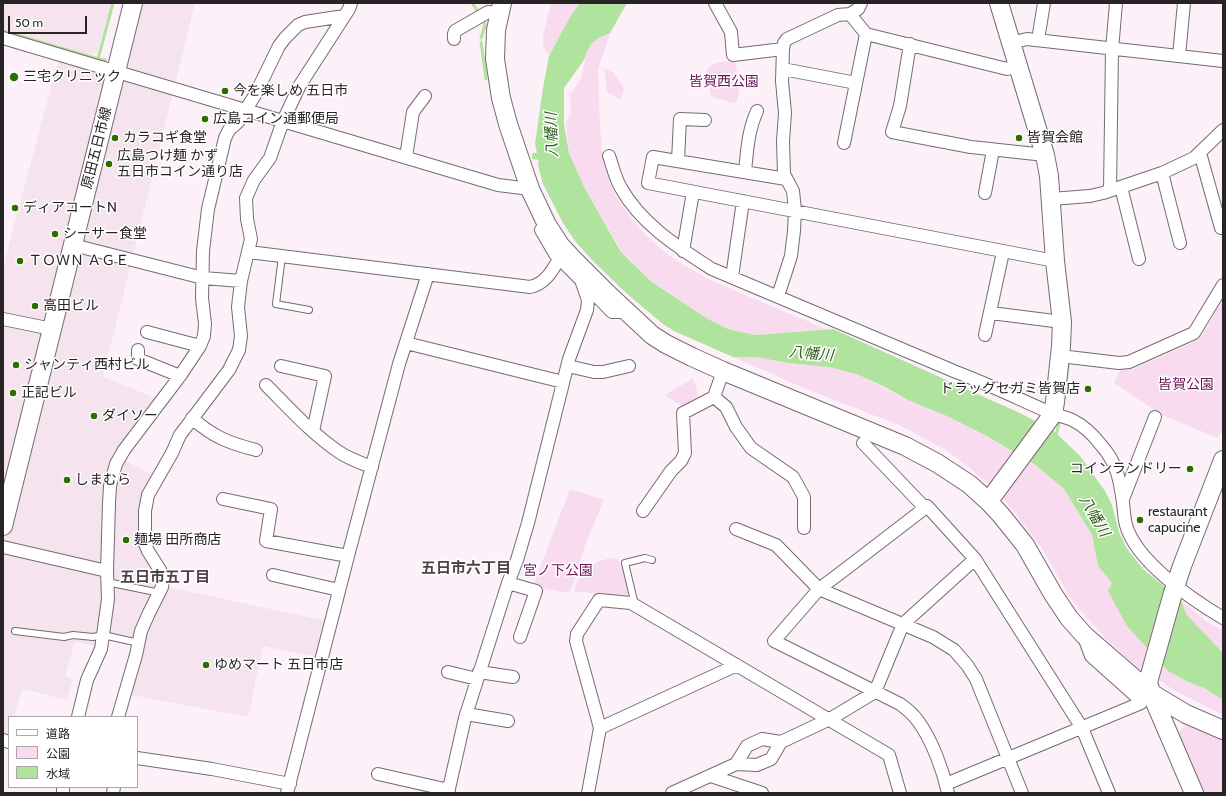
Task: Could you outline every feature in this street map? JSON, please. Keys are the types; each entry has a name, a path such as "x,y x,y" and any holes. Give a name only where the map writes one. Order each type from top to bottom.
{"street":[{"name":"原田五日市線","path":"3,526 133,3"},
{"path":"118,716 142,631 149,613 160,593 163,578 145,544 145,511 148,495 172,454 180,435 229,370 239,350 241,336 238,307 241,281 251,239 247,219 246,198 254,180 270,158 283,121 300,85 351,3"},
{"path":"715,3 731,32 733,55 784,49"},
{"path":"778,296 791,256 795,210 793,191 784,174 783,141 785,113 782,82 784,43 787,39 838,15 850,14 858,9 861,3"},
{"path":"990,500 1059,416 1066,357 1055,261 1056,199 1045,155 1018,65 1017,42 999,3"},
{"path":"1038,40 1044,3"},
{"path":"1116,3 1112,50 1116,188 1140,259"},
{"path":"1179,56 1184,3"},
{"path":"454,39 455,31 488,12 501,8 496,30 495,59 501,98 515,148 530,189 547,225 560,246 652,335 666,344 723,371 905,446 937,463 969,484 990,500 1025,545 1053,594 1069,618 1084,636 1186,714 1223,730"},
{"path":"850,14 866,34 1007,68 1018,65"},
{"path":"78,716 87,680 101,649 108,599 107,576 110,486 116,464 124,450 180,376 200,346 204,336 205,324 202,298 203,251 208,209 225,138 229,130 238,122 246,110 279,46 293,29 304,22 344,16"},
{"path":"844,143 866,34"},
{"path":"3,38 498,185 530,189"},
{"path":"1017,42 1027,39 1038,40 1112,50 1223,61"},
{"path":"910,44 900,106 892,132 971,148 1045,155"},
{"path":"783,69 856,83"},
{"path":"406,157 413,112 424,96"},
{"path":"745,172 748,138 757,111"},
{"path":"678,161 680,119 705,120"},
{"path":"1056,199 1090,196 1162,173 1194,158 1223,130"},
{"path":"985,194 993,150"},
{"path":"1200,153 1221,228"},
{"path":"610,156 616,178 638,214 683,250 712,269 975,379 1078,424 1091,434 1107,452 1118,471 1126,524 1130,536 1142,553 1175,589 1223,618"},
{"path":"786,179 653,157 648,183 1055,261"},
{"path":"1162,173 1180,243"},
{"path":"530,189 529,200 551,249 612,312 627,312"},
{"path":"683,250 693,192"},
{"path":"732,277 743,201"},
{"path":"73,245 203,278 241,281"},
{"path":"249,252 530,287 542,283 559,258"},
{"path":"985,335 991,313 1003,252"},
{"path":"138,758 212,769 289,788 372,467 406,343 428,274"},
{"path":"378,774 448,792 466,714 508,583 517,560 528,523 563,382 587,310 588,300 581,280"},
{"path":"1066,357 1119,363 1129,362 1194,333 1223,285"},
{"path":"991,313 1062,322"},
{"path":"3,319 52,329"},
{"path":"152,330 200,346"},
{"path":"406,343 563,382"},
{"path":"136,358 180,376"},
{"path":"281,366 325,376 312,431"},
{"path":"568,366 594,372 603,372 629,366"},
{"path":"643,511 671,472 684,458 685,445 683,413 714,397 723,371"},
{"path":"266,385 312,431 338,452 372,467"},
{"path":"714,397 726,407 736,427 751,448 793,477 804,497 804,528"},
{"path":"1122,501 1155,416"},
{"path":"192,418 208,431 228,442 256,450"},
{"path":"863,443 924,508"},
{"path":"1194,793 1149,687 1175,589 1223,460"},
{"path":"223,499 271,509 266,541 348,556"},
{"path":"1084,636 1091,656 1138,698 1141,703 1082,728 1008,758 947,789 932,747 918,720 909,711 900,704 774,641 819,588 843,572 927,506 974,559 1082,728 1109,793"},
{"path":"736,529 776,545 819,588 933,636 954,650 967,665 976,679 1022,793"},
{"path":"3,547 107,576"},
{"path":"736,764 747,746 762,739 781,742 830,719 875,692 903,624 974,559"},
{"path":"273,575 339,590"},
{"path":"508,583 536,591 520,637"},
{"path":"588,793 600,728 576,641 577,634 599,600 631,603 635,605 889,755 900,793"},
{"path":"600,728 737,665"},
{"path":"448,672 478,676 513,677"},
{"path":"466,714 508,721"},
{"path":"672,793 736,764 757,766 771,759 781,742"},
{"path":"711,776 762,793"}],"lane":[{"path":"282,256 276,304 309,310"},
{"path":"635,605 625,563 645,558 652,560"},
{"path":"107,576 160,593"},
{"path":"15,631 64,637 73,635 93,637 103,635 139,643"}],"shaded area":[{"path":"3,3 112,3 97,52 88,55 3,30"},
{"path":"142,3 195,3 103,377 155,398 116,455 155,477 142,542 157,573 159,585 326,621 317,657 263,646 248,717 127,694 141,647 106,640 94,646 75,641 65,676 73,679 67,700 22,689 14,716 8,716 8,740 3,757 3,267 60,54 124,74"}],"green space":[{"path":"551,3 580,3 570,17 549,56 543,46 543,36"},
{"path":"610,33 598,69 603,162 613,190 635,223 667,254 707,278 826,329 755,335 728,329 708,319 653,282 622,252 584,187 569,153 566,123 571,113 570,94 581,79 587,51 592,43"},
{"name":"皆賀西公園","path":"734,60 737,70 739,91 737,101 734,103 711,97 707,69 715,63"},
{"path":"604,68 614,73 624,89 621,100 607,92"},
{"name":"皆賀公園","path":"1223,299 1223,427 1218,438 1162,415 1114,383 1121,368 1134,369 1200,339"},
{"path":"733,357 756,357 788,363 829,367 856,374 908,400 949,417 987,436 1034,464 1064,489 1092,535 1098,566 1112,583 1168,671 1188,682 1206,689 1223,700 1223,715 1176,691 1138,668 1112,645 1079,609 1068,594 1043,550 1003,498 985,481 946,450 899,425 811,391"},
{"path":"693,378 700,400 682,406 665,395"},
{"name":"宮ノ下公園","path":"570,489 604,500 585,545 571,590 568,593 533,586"},
{"path":"613,558 618,559 626,576 630,595 627,597 574,591 579,578 588,568 599,561"},
{"path":"1181,600 1201,617 1223,631 1223,653 1186,614"},
{"path":"1186,725 1223,741 1223,793 1203,793 1178,733"}],"water":[{"name":"八幡川","path":"580,3 627,3 610,33 592,43 584,60 564,88 564,124 569,153 584,187 621,252 652,282 708,319 728,329 755,335 833,329 1022,414 1054,431 1080,456 1105,491 1112,505 1119,532 1131,554 1143,569 1181,600 1186,614 1223,653 1223,700 1206,689 1188,682 1168,671 1127,626 1108,591 1112,583 1098,566 1092,535 1064,489 1034,464 987,436 949,417 908,400 883,386 856,374 829,367 788,363 756,357 733,357 674,331 663,324 625,292 592,260 575,241 563,223 543,184 538,165 539,160 532,159 532,153 537,153 535,144 549,56 570,17"}],"waterway":[{"path":"105,60 98,59 113,3"},
{"path":"472,3 479,13"},
{"path":"481,38 485,25 483,19"},
{"path":"3,31 98,59"},
{"path":"481,42 486,79"},
{"path":"1064,399 1069,359"},
{"path":"1056,436 1060,418"}],"place":[{"name":"三宅クリニック","path":"14,77"},
{"name":"今を楽しめ 五日市","path":"225,91"},
{"name":"広島コイン通郵便局","path":"205,119"},
{"name":"カラコギ食堂","path":"115,138"},
{"name":"皆賀会館","path":"1019,138"},
{"name":"広島つけ麺 かず 五日市コイン通り店","path":"109,164"},
{"name":"ディアコートN","path":"15,208"},
{"name":"シーサー食堂","path":"55,234"},
{"name":"ＴＯＷＮ ＡＧＥ","path":"20,261"},
{"name":"高田ビル","path":"35,306"},
{"name":"シャンティ西村ビル","path":"16,365"},
{"name":"ドラッグセガミ皆賀店","path":"1088,389"},
{"name":"正記ビル","path":"13,393"},
{"name":"ダイソー","path":"94,416"},
{"name":"コインランドリー","path":"1190,469"},
{"name":"しまむら","path":"67,480"},
{"name":"restaurant capucine","path":"1140,520"},
{"name":"麺場 田所商店","path":"126,540"},
{"name":"ゆめマート 五日市店","path":"206,665"}],"district":[{"name":"五日市六丁目","path":"466,569"},
{"name":"五日市五丁目","path":"165,578"}]}
